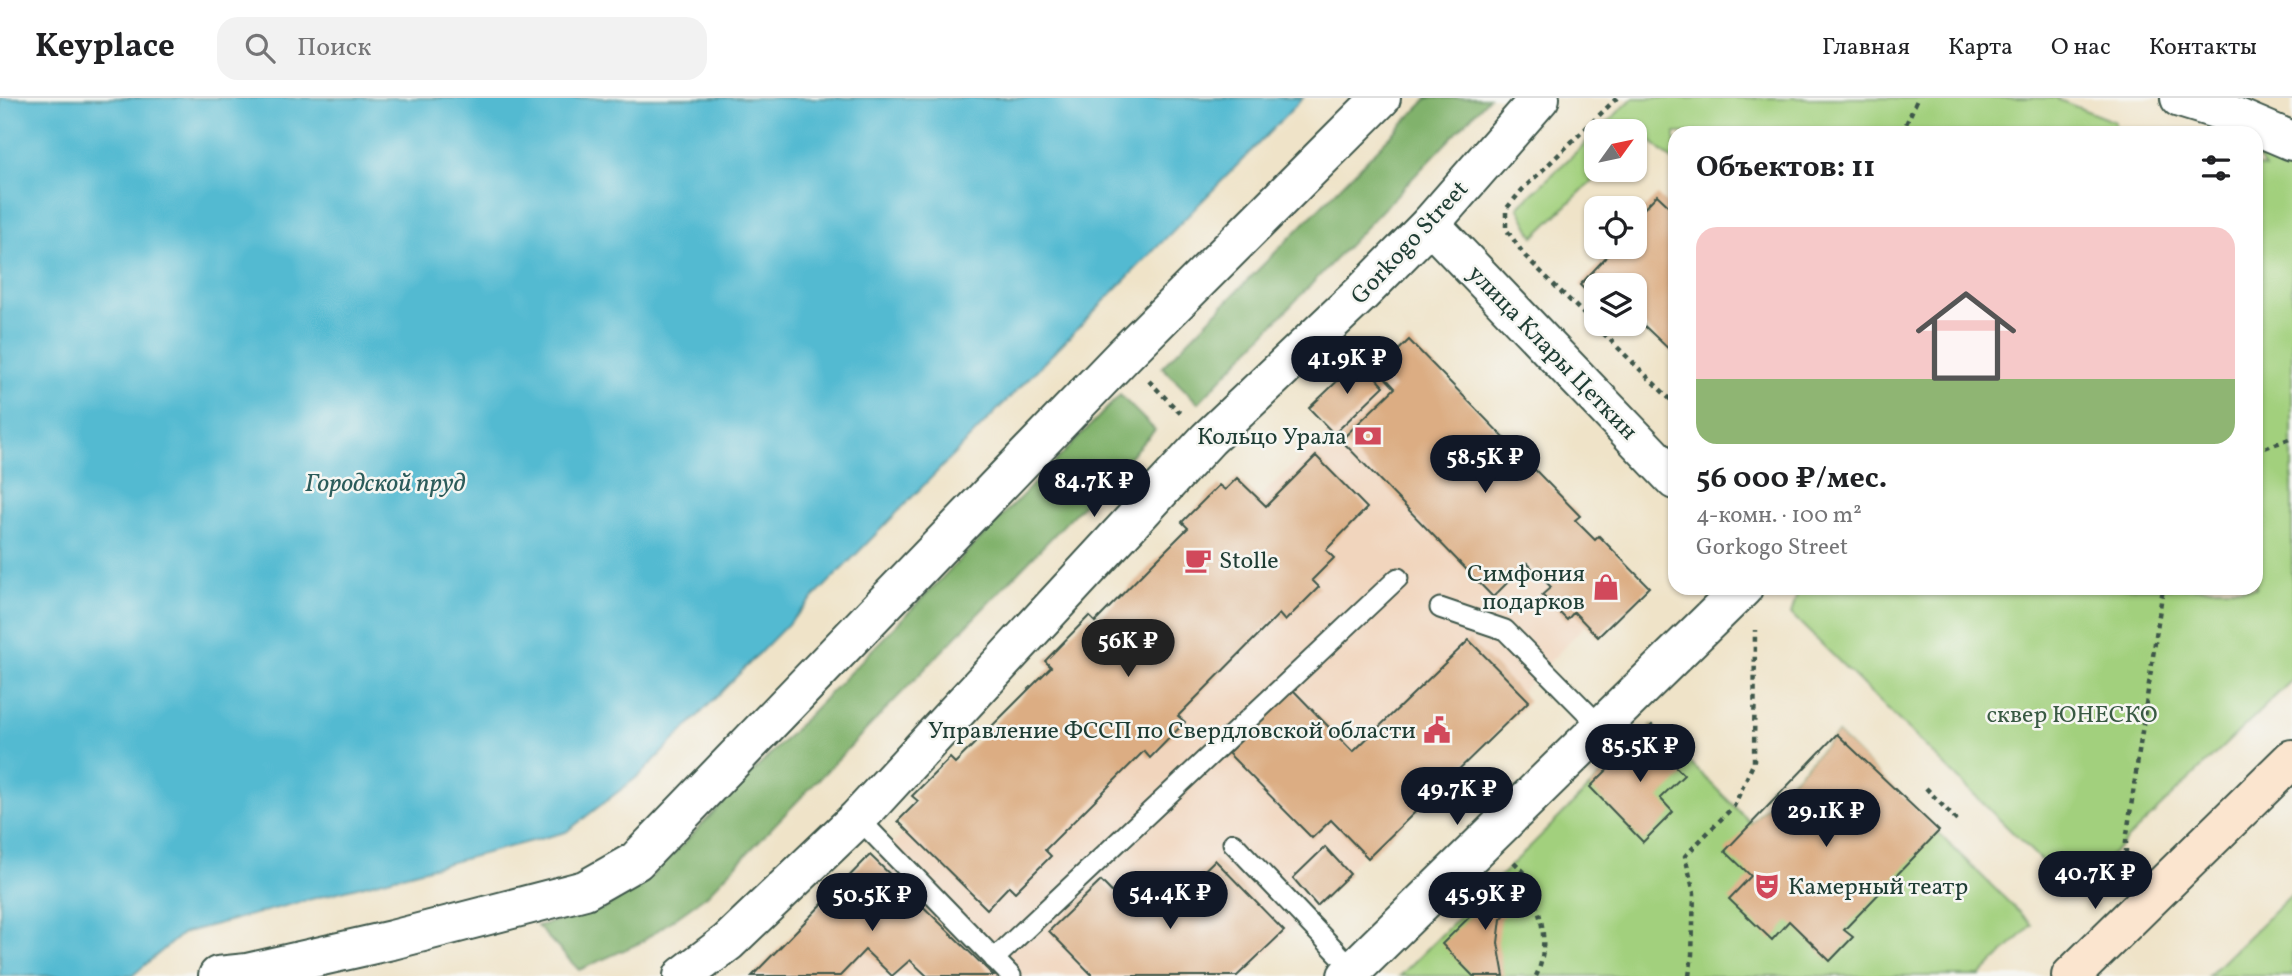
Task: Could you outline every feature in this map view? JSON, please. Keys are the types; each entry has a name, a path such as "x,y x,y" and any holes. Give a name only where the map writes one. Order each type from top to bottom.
{"street":[{"path":"218,976 392,940 586,890 636,861 1124,355 1381,98"},
{"name":"Gorkogo Street","path":"683,976 728,942 858,818 1208,439 1362,293 1430,224 1539,98"},
{"path":"2180,98 2214,122"},
{"path":"2263,134 2292,141"},
{"name":"улица Клары Цеткин","path":"1430,224 1668,473"},
{"path":"1350,973 1736,595"},
{"path":"2071,976 2292,760"}],"lane":[{"path":"994,959 1398,578"},
{"path":"1440,608 1505,630 1601,727"},
{"path":"858,818 1011,976"},
{"path":"1233,843 1350,973"}],"path":[{"path":"1617,98 1522,190 1506,209 1506,229 1525,256 1668,397"},
{"path":"1905,126 1918,98"},
{"path":"1124,355 1208,439"},
{"path":"2263,448 2292,438"},
{"path":"2126,854 2162,595"},
{"path":"1689,976 1694,893 1685,856 1734,806 1754,762 1755,627"},
{"path":"1926,788 1960,824"},
{"path":"1510,858 1535,883 1533,899 1541,920 1543,943 1536,976"}],"shaded area":[{"path":"1402,362 1608,602 1245,976 753,976"}],"green space":[{"path":"1428,98 1489,98 1198,403 1162,367"},
{"path":"1633,98 2054,98 2115,122 2115,126 1668,126 1668,156 1647,138 1647,119 1611,119"},
{"path":"1584,144 1584,182 1591,182 1534,237 1518,207"},
{"name":"сквер ЮНЕСКО","path":"2263,147 2292,159 2292,680 2083,882 2076,883 2070,889 1791,614 1797,595 2263,595 2263,167 2265,168"},
{"path":"1120,395 1155,430 707,895 640,943 579,970 537,926 605,908 648,880"},
{"path":"1652,725 1751,823 1837,734 2032,925 1980,976 1400,976"},
{"path":"2292,894 2292,976 2208,976"}],"water":[{"name":"Городской пруд","path":"0,98 1303,98 641,774 566,832 183,933 132,976 0,976"}],"building":[{"path":"1657,195 1668,205 1668,348 1647,328 1647,273 1591,273 1604,259 1647,259 1647,205"},
{"path":"1409,340 1580,516 1575,520 1595,540 1599,536 1649,587 1598,637 1574,612 1567,620 1542,595 1551,587 1527,563 1493,597 1341,440 1395,388 1378,370"},
{"path":"1356,356 1384,386 1334,434 1309,408 1347,372 1343,367"},
{"path":"1316,456 1367,508 1326,550 1334,558 1312,580 1319,587 1285,621 1279,614 1178,716 1185,722 1150,758 1144,751 1045,850 1051,856 1015,892 1009,886 987,909 898,821 918,801 912,796 950,758 955,763 1051,667 1045,661 1089,616 1095,622 1188,528 1182,522 1219,485 1225,490 1237,478 1266,506"},
{"name":"Управление ФССП по Свердловской области","path":"1469,640 1529,701 1368,858 1331,820 1312,838 1228,753 1293,690 1353,752"},
{"path":"1652,725 1669,742 1660,751 1684,775 1660,798 1673,812 1643,842 1590,787"},
{"path":"1837,734 1939,831 1844,930 1853,937 1830,961 1789,921 1772,940 1729,899 1751,876 1725,851"},
{"path":"1325,847 1350,874 1317,906 1293,878"},
{"path":"870,855 994,976 927,976 910,960 892,976 865,950 840,976 752,976"},
{"path":"1215,860 1284,931 1237,976 1093,976 1049,931 1101,881 1136,917 1174,880 1183,891"},
{"path":"1512,875 1528,889 1501,919 1498,943 1504,976 1473,976 1442,944"}],"place":[{"name":"Кольцо Урала","path":"1368,436"},
{"name":"Stolle","path":"1198,560"},
{"name":"Симфония подарков","path":"1606,587"},
{"name":"Управление ФССП по Свердловской области","path":"1437,730"},
{"name":"Камерный театр","path":"1767,886"}]}
